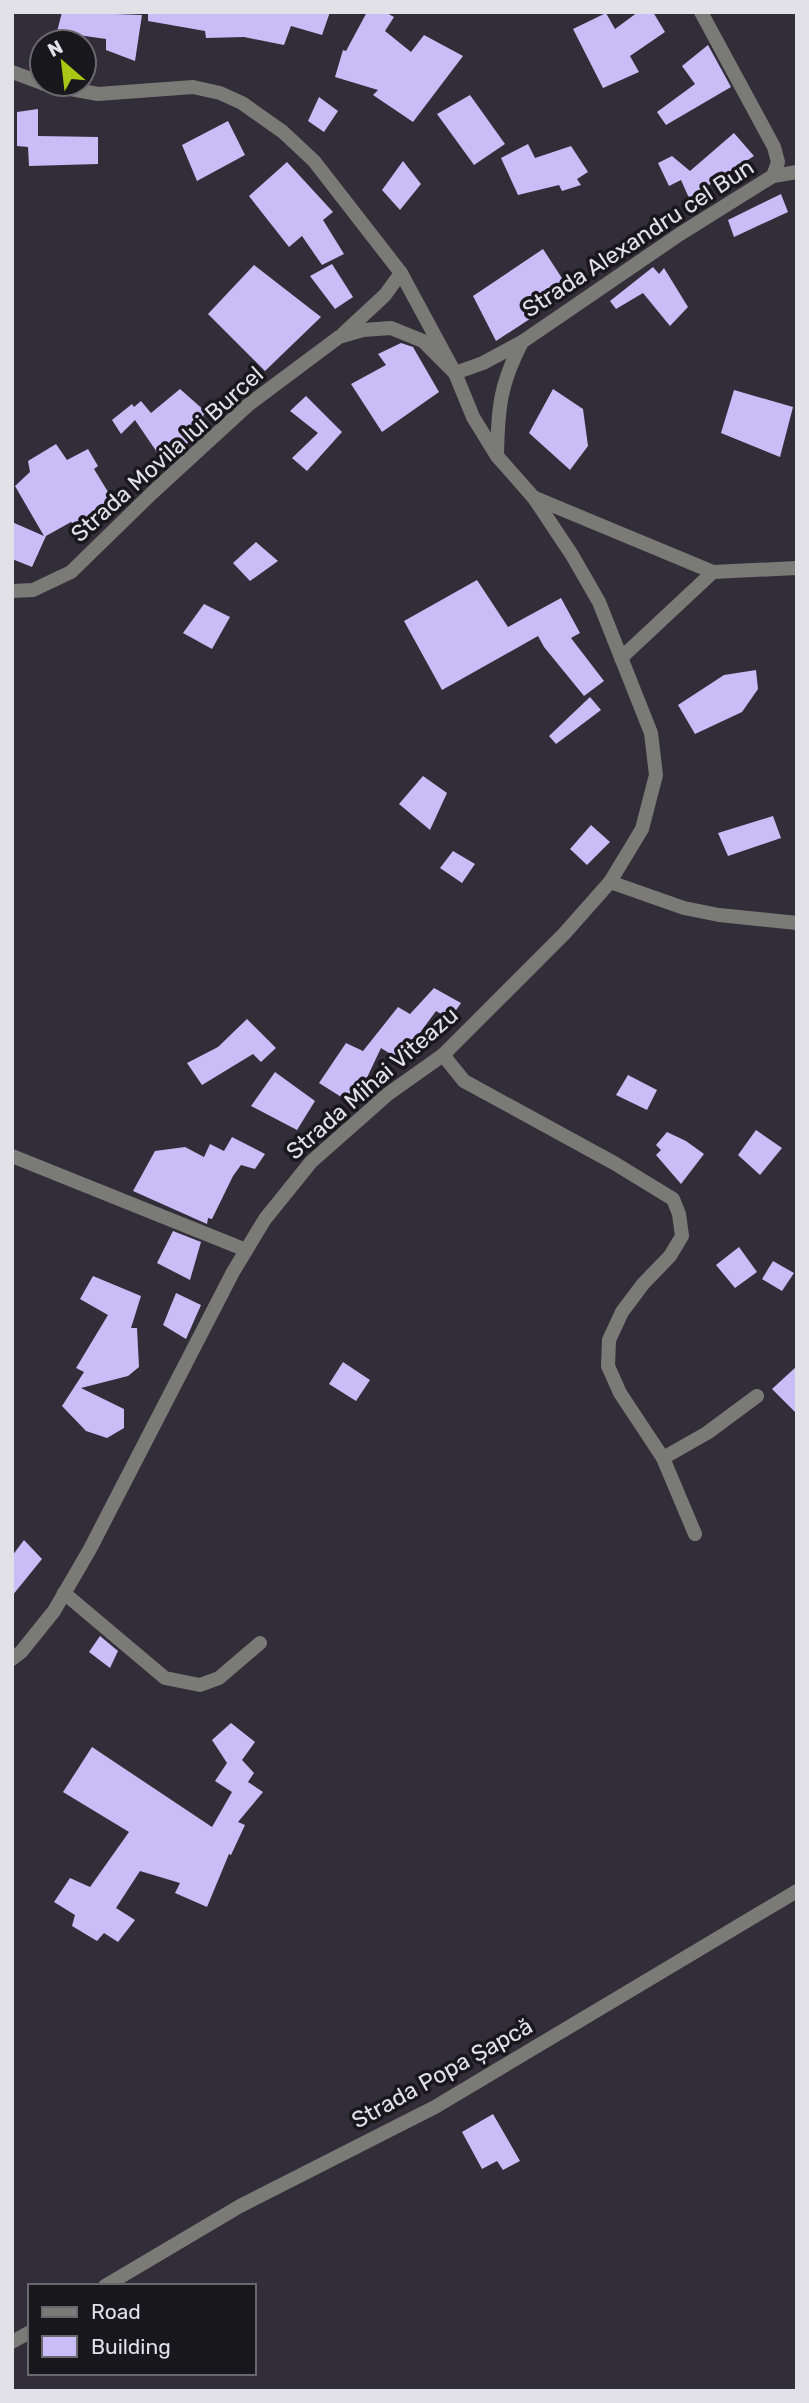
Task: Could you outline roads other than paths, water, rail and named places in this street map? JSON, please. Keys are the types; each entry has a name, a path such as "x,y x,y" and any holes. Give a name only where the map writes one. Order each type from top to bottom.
{"street":[{"name":"Strada Alexandru cel Bun","path":"701,12 774,147 778,162 773,176"},
{"name":"Strada Mihai Viteazu","path":"12,1659 21,1652 54,1611 90,1549 246,1250 265,1219 311,1162 388,1094 443,1055 564,934 610,882 642,829 656,775 652,733 599,602 534,498 497,456 473,417 455,373 401,273 314,161 283,132 242,103 220,93 193,87 98,94"},
{"name":"Strada Alexandru cel Bun","path":"497,456 500,397 508,369 522,342 680,234 773,176 797,172"},
{"path":"340,337 385,295 401,273"},
{"name":"Strada Movila lui Burcel","path":"12,591 33,590 71,572 152,492 248,405 340,337 363,330 391,328 423,341 455,373"},
{"path":"455,373 484,363 522,342"},
{"path":"534,498 713,572 797,568"},
{"path":"621,658 713,572"},
{"path":"610,882 684,908 719,915 797,923"},
{"path":"443,1055 464,1081 614,1163 673,1199 679,1214 682,1236 670,1256 643,1284 622,1312 610,1340 608,1366 620,1394 663,1458 695,1534"},
{"path":"12,1156 246,1250"},
{"path":"663,1458 707,1433 757,1396"},
{"path":"64,1593 165,1678 200,1685 219,1678 260,1643"},
{"name":"Strada Popa Șapcă","path":"108,2284 240,2206 435,2107 797,1891"},
{"path":"12,2342 28,2333"}]}
